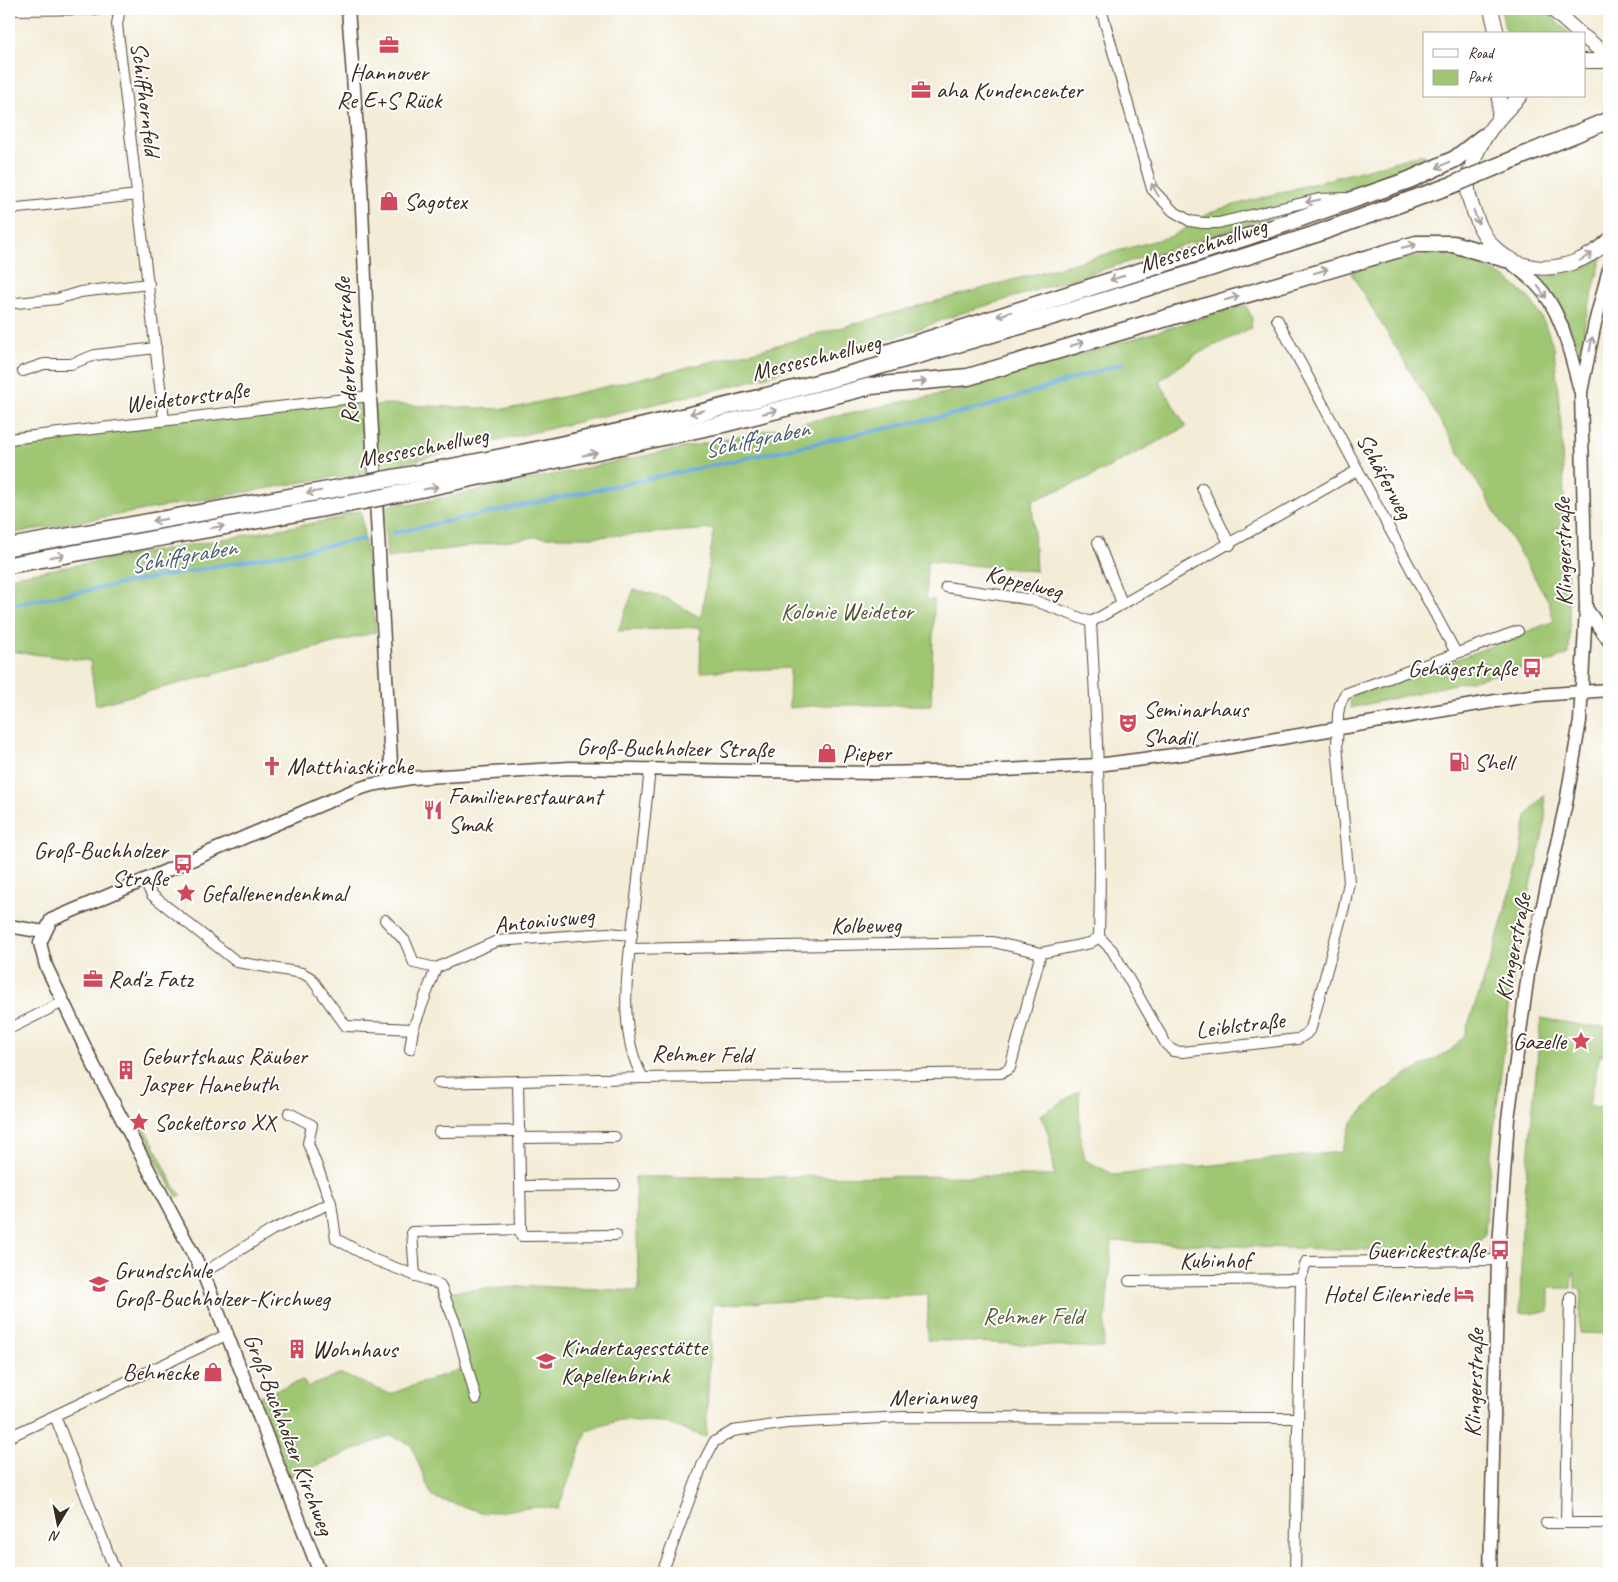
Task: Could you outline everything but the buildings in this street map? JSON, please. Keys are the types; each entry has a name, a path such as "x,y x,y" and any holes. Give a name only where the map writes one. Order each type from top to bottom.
{"highway":[{"name":"Messeschnellweg","path":"9,547 362,484 517,453 745,400 957,345 1143,290 1316,234 1452,185 1609,120"},
{"path":"745,400 1361,197 1433,170 1455,159 1483,137"},
{"path":"870,386 968,377 1416,244 1453,244 1506,259"},
{"path":"870,386 957,345"},
{"name":"Messeschnellweg","path":"9,565 384,497 723,424 870,386"}],"main road":[{"path":"1490,9 1496,32"},
{"path":"1552,9 1578,32"},
{"path":"1586,40 1609,57"},
{"path":"1586,61 1609,61"},
{"path":"1498,118 1500,98"},
{"path":"1518,98 1498,118 1483,137 1468,184 1470,201 1478,224 1488,240 1506,259 1535,268 1561,267 1583,260 1609,240"}],"street":[{"path":"9,10 110,9"},
{"name":"Schiffhornfeld","path":"120,9 117,24 164,420"},
{"name":"Roderbruchstraße","path":"348,9 361,184 370,396 392,780"},
{"path":"1101,9 1152,189 1173,211 1190,221 1218,223 1319,199 1361,197"},
{"path":"9,209 138,195"},
{"name":"Klingerstraße","path":"1506,259 1537,285 1555,310 1566,338 1581,392"},
{"name":"Klingerstraße","path":"1490,1573 1498,1260 1503,1178 1516,1051 1529,967 1575,761 1582,692 1586,608 1581,392 1595,323 1609,269"},
{"path":"16,302 57,299 80,292 149,284"},
{"name":"Schäferweg","path":"1277,319 1456,653"},
{"path":"23,371 44,364 72,364 95,356 156,348"},
{"name":"Weidetorstraße","path":"9,439 370,396"},
{"path":"1099,937 1101,872 1091,622 1122,602 1230,545 1358,470"},
{"path":"1202,488 1230,545"},
{"path":"1098,542 1122,602"},
{"name":"Koppelweg","path":"946,587 1033,600 1091,622"},
{"path":"1586,608 1609,641"},
{"path":"1337,727 1340,704 1345,694 1518,631"},
{"name":"Groß-Buchholzer Straße","path":"44,932 51,920 355,790 392,780 514,770 650,769 874,772 985,771 1098,765 1200,752 1496,701 1609,690"},
{"name":"Leiblstraße","path":"1099,937 1112,950 1166,1044 1173,1051 1182,1052 1298,1038 1306,1034 1311,1028 1344,907 1348,882 1337,727"},
{"name":"Rehmer Feld","path":"650,769 630,949 626,1009 637,1067 643,1078 1001,1073 1010,1068 1041,953"},
{"path":"144,880 152,894 237,962 302,973 311,978 346,1026 413,1029"},
{"path":"385,920 405,941 414,963 436,968 413,1029 410,1049"},
{"path":"9,926 44,932"},
{"name":"Groß-Buchholzer Kirchweg","path":"44,932 40,943 42,954 62,1002 203,1273 320,1573"},
{"name":"Antoniusweg","path":"436,968 497,941 608,933 632,935"},
{"name":"Kolbeweg","path":"630,949 993,942 1041,953 1090,943 1099,937"},
{"path":"9,1029 62,1002"},
{"path":"438,1083 643,1078"},
{"path":"518,1081 521,1236 616,1235"},
{"path":"289,1113 312,1125 308,1144 331,1203 336,1239 375,1260 440,1285 456,1325 476,1398"},
{"path":"439,1132 615,1137"},
{"path":"521,1186 615,1185"},
{"path":"203,1273 272,1230 331,1203"},
{"path":"415,1276 412,1232 521,1229"},
{"path":"1295,1573 1300,1280 1306,1262 1498,1260"},
{"name":"Kubinhof","path":"1130,1281 1300,1280"},
{"path":"1566,1522 1570,1297"},
{"path":"9,1437 228,1334"},
{"path":"55,1416 116,1573"},
{"name":"Merianweg","path":"662,1573 703,1463 714,1442 733,1431 787,1423 903,1416 1298,1418"},
{"path":"1546,1523 1609,1524"}],"green space":[{"path":"1501,9 1543,9 1568,32 1506,32"},
{"path":"1423,154 1428,162 1283,214 959,314 901,335 744,383 403,463 403,466 9,534 9,439 370,396 371,406 385,404 498,409 519,407 756,351 1172,236 1216,210"},
{"path":"1437,254 1466,257 1506,278 1531,300 1544,322 1554,348 1561,425 1570,628 1569,654 1546,663 1351,708 1350,701 1355,694 1453,661 1554,621 1548,600 1351,273 1361,266"},
{"path":"1602,257 1585,321 1580,366 1571,329 1555,298 1539,278 1572,272"},
{"name":"Kolonie Weidetor","path":"1246,305 1252,318 1251,328 1197,354 1159,381 1186,427 1092,476 1032,501 1036,571 927,561 926,600 934,600 931,705 822,705 789,708 790,668 700,672 701,627 618,631 634,589 666,598 701,618 714,529 593,537 535,537 387,558 383,507 406,502 408,505 965,389"},
{"path":"361,511 376,632 96,705 90,661 9,651 9,577 342,518 342,514"},
{"path":"1544,795 1546,820 1525,912 1511,992 1491,1154 1485,1234 1468,1252 1289,1248 1112,1241 1103,1348 927,1340 928,1294 712,1305 706,1437 662,1422 619,1420 587,1431 558,1509 537,1507 485,1513 432,1497 411,1445 391,1435 289,1477 257,1397 303,1380 307,1387 341,1374 390,1394 463,1368 451,1323 438,1292 533,1286 639,1291 635,1177 1055,1176 1049,1136 1041,1115 1079,1091 1080,1136 1085,1160 1115,1175 1341,1152 1352,1122 1374,1099 1396,1081 1451,1050 1464,1036 1490,962 1520,859 1527,816"},
{"path":"1541,1018 1586,1026 1609,1027 1609,1056 1600,1054 1589,1105 1609,1110 1609,1334 1579,1333 1581,1288 1575,1288 1575,1273 1572,1273 1571,1288 1549,1288 1549,1312 1520,1313 1522,1226"},
{"path":"142,1121 176,1190 182,1195 177,1197 135,1123"}],"waterway":[{"name":"Schiffgraben","path":"393,533 982,408 1124,363"},
{"name":"Schiffgraben","path":"9,605 363,539"}],"place":[{"name":"Hannover Re E+S Rück","path":"389,45"},
{"name":"aha Kundencenter","path":"921,90"},
{"name":"Sagotex","path":"389,201"},
{"name":"Gehägestraße","path":"1532,668"},
{"name":"Seminarhaus Shadil","path":"1128,723"},
{"name":"Pieper","path":"827,753"},
{"name":"Shell","path":"1459,762"},
{"name":"Matthiaskirche","path":"272,766"},
{"name":"Familienrestaurant Smak","path":"433,810"},
{"name":"Groß-Buchholzer Straße","path":"183,864"},
{"name":"Gefallenendenkmal","path":"186,893"},
{"name":"Rad'z Fatz","path":"93,979"},
{"name":"Gazelle","path":"1581,1041"},
{"name":"Geburtshaus Räuber Jasper Hanebuth","path":"126,1070"},
{"name":"Sockeltorso XX","path":"139,1122"},
{"name":"Guerickestraße","path":"1500,1250"},
{"name":"Grundschule Groß-Buchholzer-Kirchweg","path":"99,1284"},
{"name":"Hotel Eilenriede","path":"1464,1294"},
{"name":"Wohnhaus","path":"297,1349"},
{"name":"Kindertagesstätte Kapellenbrink","path":"546,1361"},
{"name":"Behnecke","path":"213,1372"}]}
